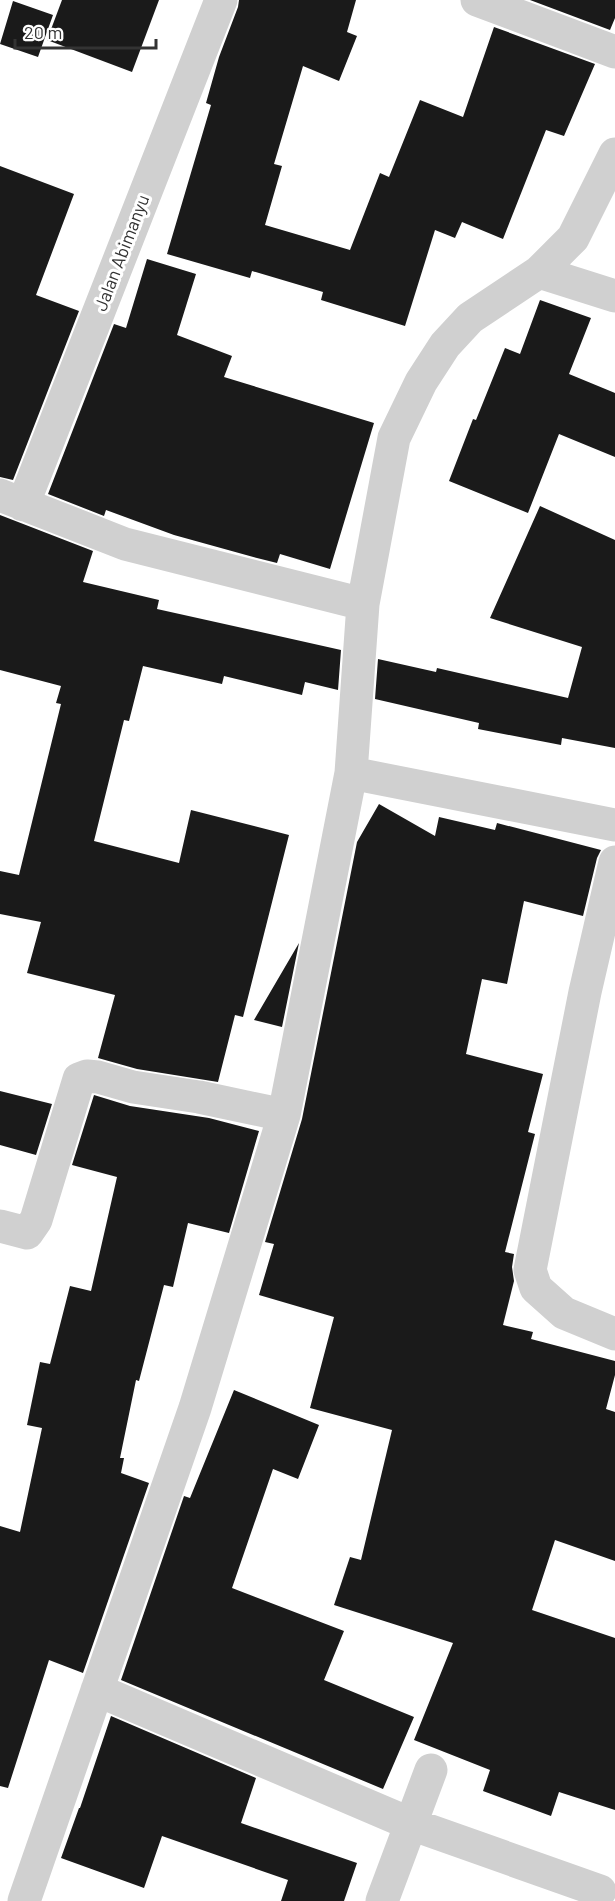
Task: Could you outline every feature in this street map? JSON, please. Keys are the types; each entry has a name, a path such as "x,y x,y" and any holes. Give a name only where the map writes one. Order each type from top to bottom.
{"street":[{"name":"Jalan Abimanyu","path":"12,500 221,0"},
{"path":"477,0 615,52"},
{"path":"24,1901 195,1408 284,1115 351,773 363,604 394,438 421,382 445,345 470,318 538,272 573,238 615,154"},
{"path":"538,272 615,296"},
{"path":"12,500 125,544 363,604"},
{"path":"351,773 615,825"},
{"path":"615,862 585,992 530,1270 536,1288 564,1313 615,1334"},
{"path":"0,1226 27,1233 36,1220 79,1079 87,1076 98,1077 133,1087 199,1097 284,1115"},
{"path":"98,1690 411,1824 600,1891"},
{"path":"382,1901 431,1770"}],"building":[{"path":"62,0 159,0 132,72 47,40"},
{"path":"239,0 356,0 347,32 357,36 339,81 303,66 274,164 282,166 265,225 350,250 380,173 389,177 420,100 463,117 494,27 595,64 564,136 546,130 503,239 462,222 455,238 435,230 405,326 321,300 323,292 252,271 250,278 167,254 211,105 206,103 219,57"},
{"path":"530,0 615,0 615,18 610,30"},
{"path":"13,1 53,15 38,57 0,44"},
{"path":"0,166 74,194 36,295 79,311 13,480 0,477"},
{"path":"147,259 196,274 177,335 232,356 224,377 374,423 330,569 280,554 277,563 257,558 174,535 106,510 104,516 48,494 114,324 126,328"},
{"path":"540,300 591,318 569,374 615,393 615,457 559,434 528,513 449,481 473,419 476,420 505,348 520,354"},
{"path":"540,506 615,540 615,748 562,738 561,745 478,729 479,723 375,699 378,659 436,672 437,668 568,698 582,647 490,618"},
{"path":"0,515 93,551 83,582 159,600 157,609 341,650 338,690 305,682 302,695 224,676 222,684 143,666 129,721 124,720 94,841 179,863 191,810 289,835 243,1017 235,1015 218,1082 137,1069 98,1058 115,995 27,973 41,922 0,914 0,871 19,875 61,704 56,703 61,686 0,670"},
{"path":"379,804 435,836 439,817 495,830 497,823 601,850 583,916 524,901 507,984 482,979 466,1054 543,1074 528,1132 535,1134 505,1252 514,1254 512,1267 514,1281 503,1325 533,1332 531,1339 615,1361 615,1375 606,1409 615,1412 615,1561 555,1540 532,1610 615,1638 615,1810 559,1792 551,1816 483,1791 490,1770 414,1740 453,1643 334,1605 350,1557 361,1560 392,1430 310,1408 334,1317 259,1295 274,1244 265,1242 302,1119 357,842"},
{"path":"299,943 282,1027 254,1020"},
{"path":"0,1091 52,1104 36,1155 0,1145"},
{"path":"94,1095 130,1106 209,1118 259,1131 229,1233 188,1223 173,1287 164,1285 139,1381 136,1380 120,1458 124,1458 121,1473 149,1483 83,1673 49,1660 8,1788 0,1786 0,1526 20,1532 42,1428 27,1425 40,1362 50,1364 70,1286 91,1291 117,1177 72,1165"},
{"path":"234,1390 319,1425 298,1479 273,1469 232,1588 344,1631 324,1680 414,1717 383,1789 121,1680 184,1496 190,1498"},
{"path":"111,1716 256,1778 241,1823 357,1863 344,1901 281,1901 288,1880 162,1836 144,1888 61,1858"}]}
